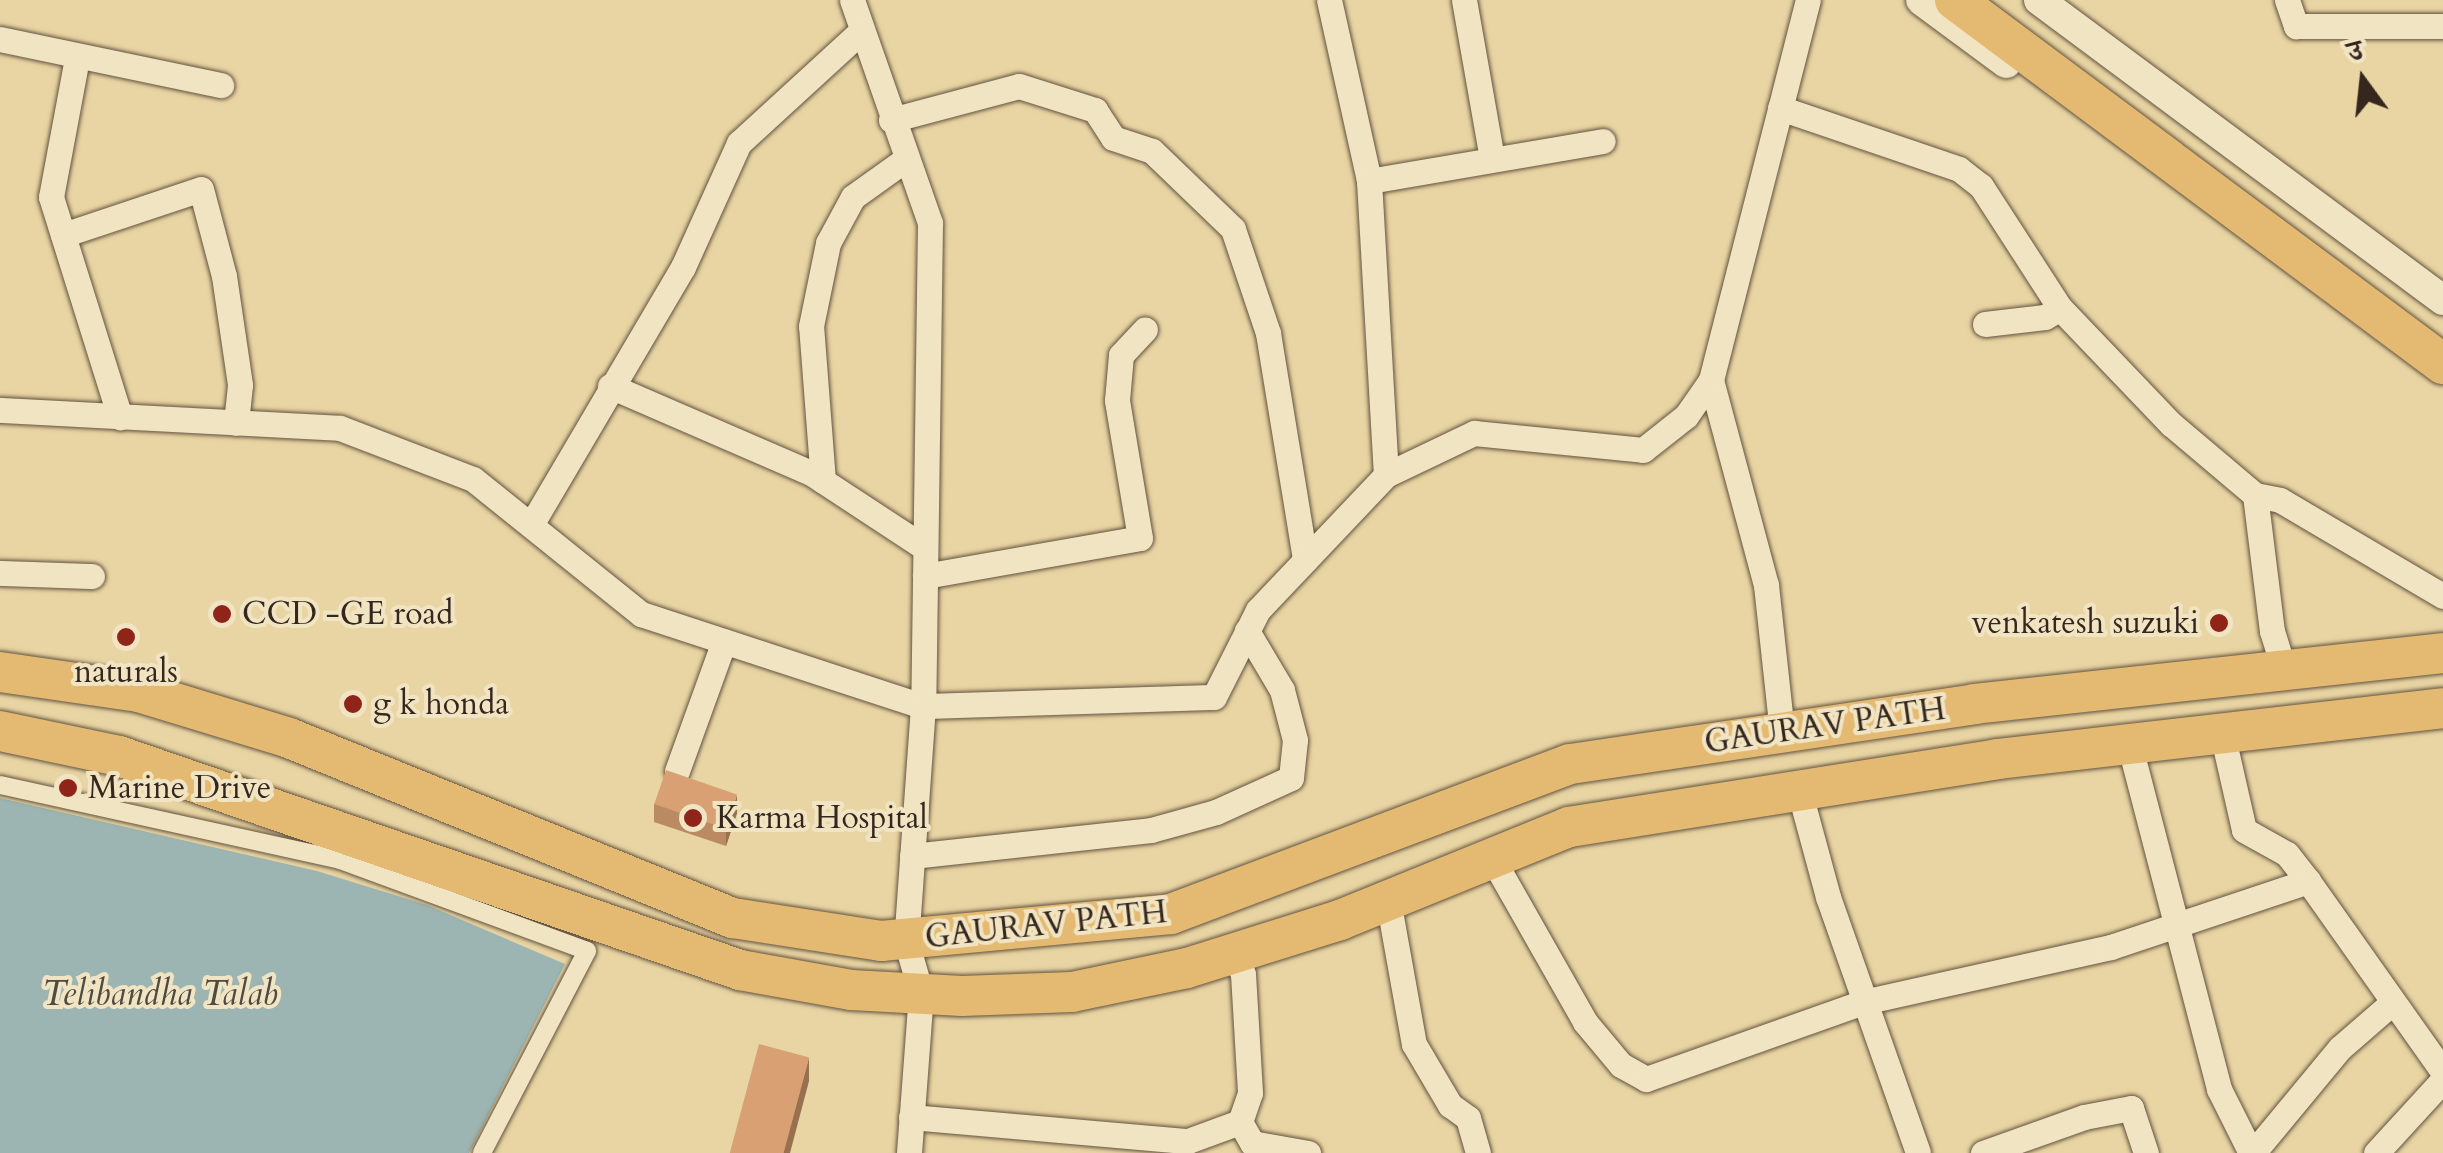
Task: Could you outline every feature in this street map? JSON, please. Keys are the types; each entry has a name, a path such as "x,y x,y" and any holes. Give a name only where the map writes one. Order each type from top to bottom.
{"main road":[{"path":"1954,0 2443,364"},
{"path":"2001,0 2443,330"},
{"name":"GAURAV PATH","path":"0,672 139,692 289,738 733,918 906,941 1171,914 1570,764 1782,733 2443,653"},
{"path":"2328,665 2335,720"},
{"path":"0,731 119,756 740,970 850,990 921,994 1072,992 1234,953 1388,900 1568,826 2129,743 2443,708"}],"street":[{"path":"1329,0 1369,181 1386,475"},
{"path":"1464,0 1492,158"},
{"path":"0,410 340,428 473,479 641,614 923,706 1214,697 1258,610 1386,475 1474,433 1643,450 1686,416 1712,380 1808,0"},
{"path":"1921,0 2443,385"},
{"path":"2039,0 2443,300"},
{"path":"2288,0 2296,26 2443,26"},
{"path":"858,1 858,33 930,223 923,706 906,941 921,994 908,1153"},
{"path":"531,525 610,386 684,268 739,144 858,33"},
{"path":"0,39 221,85"},
{"path":"78,58 51,198 120,416"},
{"path":"891,120 1019,86 1095,110 1113,138 1152,151 1233,230 1268,333 1306,560"},
{"path":"1780,108 1959,169 1981,186 2060,308 2171,424 2255,495 2280,500 2443,596"},
{"path":"1369,181 1602,141"},
{"path":"823,481 810,326 828,243 853,197 906,158"},
{"path":"63,235 201,189 227,294 240,385 236,423"},
{"path":"1984,324 2045,317 2060,308"},
{"path":"925,576 1140,538 1117,400 1121,354 1144,329"},
{"path":"1712,380 1766,585 1782,733"},
{"path":"610,386 823,481 925,548"},
{"path":"2255,495 2272,631 2284,670"},
{"path":"0,572 92,576"},
{"path":"912,856 1151,830 1216,812 1291,778 1295,740 1282,690 1247,631"},
{"path":"677,771 724,641"},
{"path":"2222,733 2244,830 2288,854 2443,1072"},
{"path":"2129,743 2220,1089 2252,1153 2340,1048 2393,1002"},
{"path":"0,784 340,860 588,951 482,1153"},
{"path":"1800,790 1863,1002 1918,1153"},
{"path":"1492,858 1585,1022 1622,1065 1646,1079 1863,1002 2110,947 2308,881"},
{"path":"1388,900 1414,1044 1450,1105 1468,1118 1478,1153"},
{"path":"1234,953 1243,974 1250,1093 1240,1122 1252,1142 1308,1153"},
{"path":"2376,1153 2443,1080"},
{"path":"1983,1153 2131,1108 2146,1153"},
{"path":"912,1117 1188,1141 1240,1122"}],"water":[{"name":"Telibandha Talab","path":"0,798 317,871 427,905 565,964 469,1153 0,1153"}],"building":[{"path":"666,770 737,794 725,828 654,804"},
{"path":"759,1044 809,1057 784,1153 730,1153"}],"place":[{"name":"CCD -GE road","path":"222,614"},
{"name":"venkatesh suzuki","path":"2219,623"},
{"name":"naturals","path":"126,637"},
{"name":"g k honda","path":"353,704"},
{"name":"Marine Drive","path":"68,788"},
{"name":"Karma Hospital","path":"693,818"}]}
